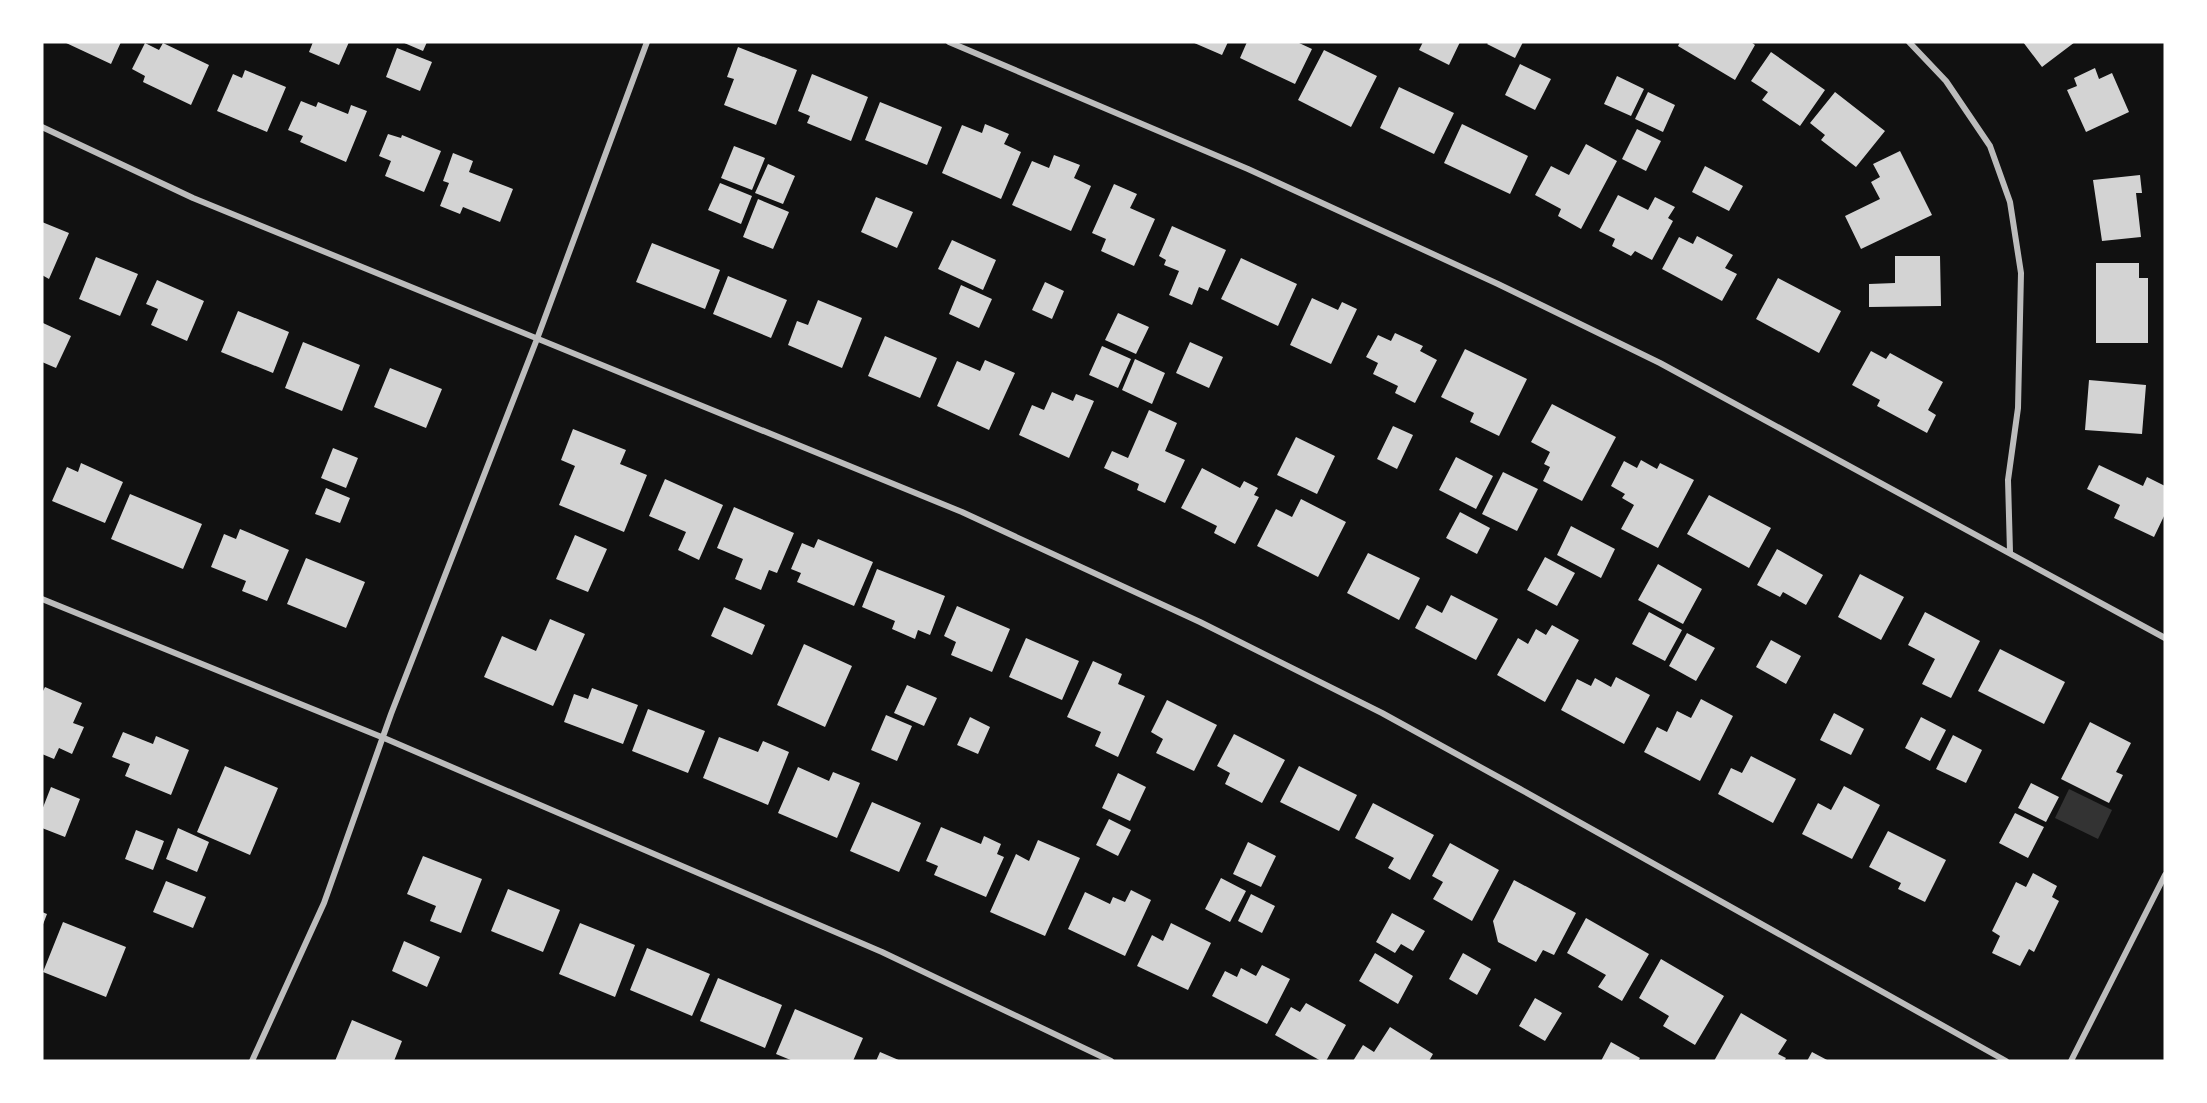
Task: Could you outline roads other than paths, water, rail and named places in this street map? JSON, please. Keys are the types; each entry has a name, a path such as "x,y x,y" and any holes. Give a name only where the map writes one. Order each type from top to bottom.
{"street":[{"path":"252,1061 324,903 391,714 537,339 647,42"},
{"path":"948,42 1248,169 1498,284 1660,363 2165,638"},
{"path":"1909,42 1946,81 1990,146 2010,202 2021,273 2018,408 2008,480 2010,552"},
{"path":"42,127 193,198 962,512 1200,622 1382,713 2006,1061"},
{"path":"42,599 384,738 882,952 1111,1061"},
{"path":"2071,1061 2165,875"}]}
